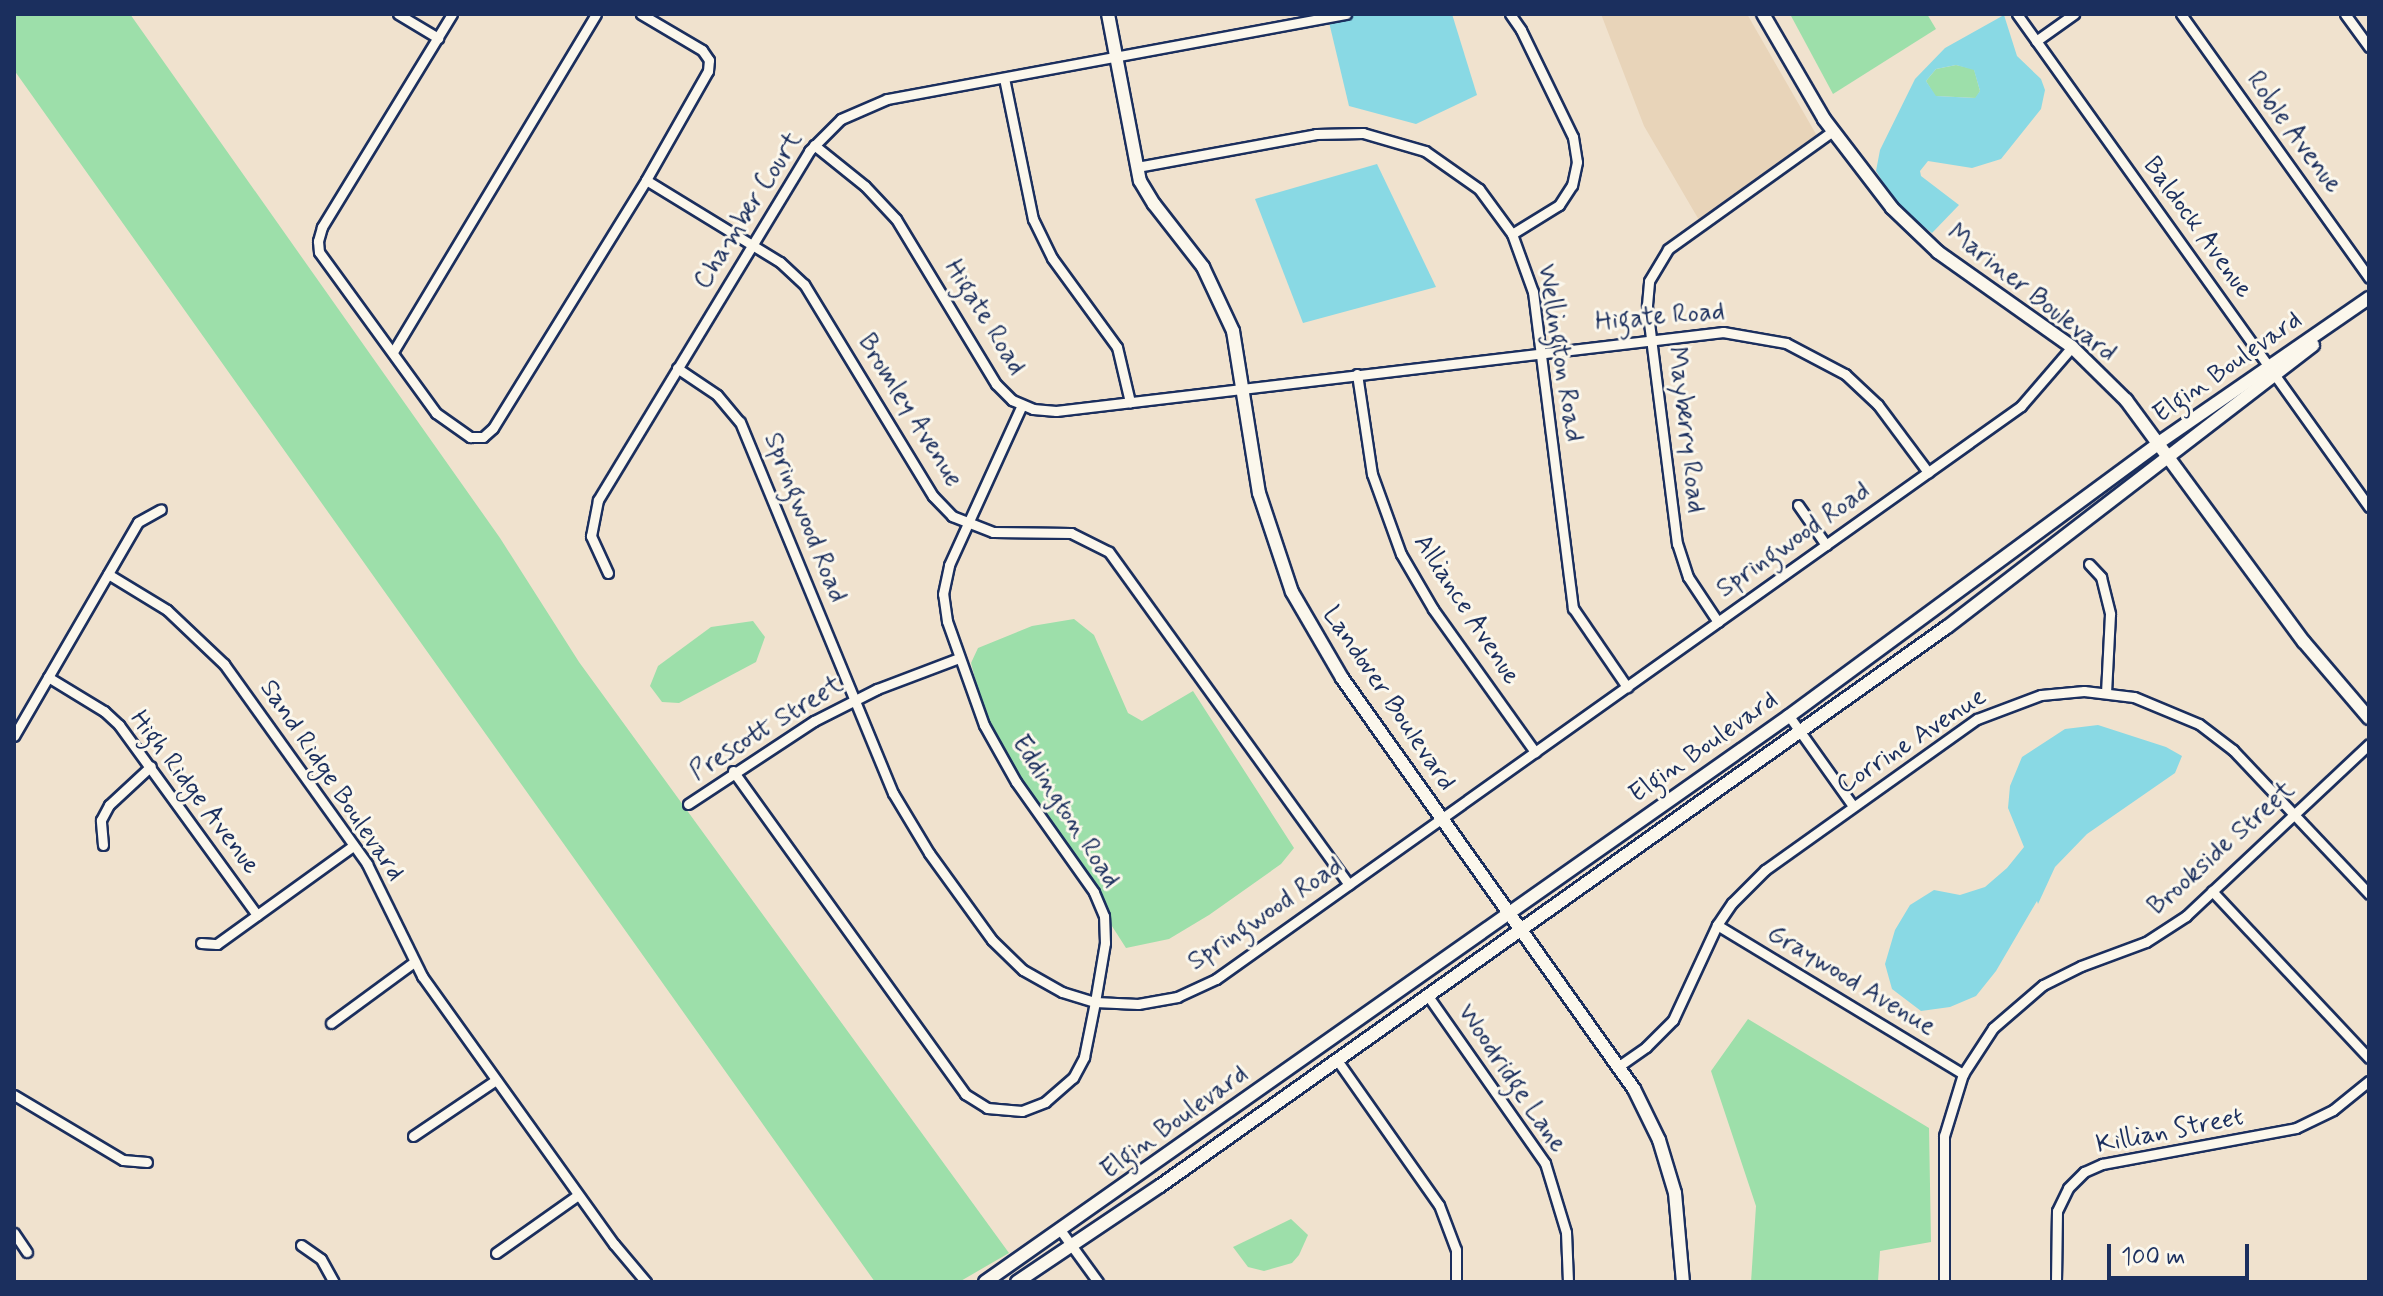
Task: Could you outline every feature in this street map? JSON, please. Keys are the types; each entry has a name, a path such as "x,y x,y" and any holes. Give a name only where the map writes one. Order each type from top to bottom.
{"main road":[{"name":"Landover Boulevard","path":"1108,14 1137,167 1147,195 1216,288 1233,331 1259,493 1292,592 1323,650 1619,1066 1648,1115 1668,1166 1680,1222 1683,1282"},
{"name":"Mariner Boulevard","path":"1763,14 1833,131 1868,180 1912,229 1938,252 2072,347 2122,395 2160,442 2304,642 2369,718"},
{"name":"Elgin Boulevard","path":"985,1282 1789,716 2160,442 2272,369 2369,300"},
{"name":"Elgin Boulevard","path":"1017,1282 1428,996 1947,627 2171,457 2272,369"}],"street":[{"path":"398,14 438,38"},
{"path":"452,14 322,227 318,241 319,252 436,413 470,437 483,437 493,428 646,180 708,71 709,60 702,50 641,14"},
{"path":"393,352 596,14"},
{"name":"Chamber Court","path":"608,573 594,548 593,512 814,145 841,119 872,104 1346,14"},
{"path":"1510,14 1521,30 1573,137 1577,162 1572,185 1559,205 1512,234"},
{"name":"Baldock Avenue","path":"2017,14 2369,507"},
{"path":"2036,41 2074,14"},
{"name":"Roble Avenue","path":"2181,14 2369,278"},
{"path":"2345,14 2369,47"},
{"path":"1004,78 1033,219 1052,258 1117,347 1130,402"},
{"name":"Mayberry Road","path":"1718,622 1688,577 1677,544 1647,293 1658,261 1668,249 1833,131"},
{"name":"Wellington Road","path":"1137,167 1316,134 1385,137 1425,151 1462,174 1493,206 1512,234 1533,292 1571,598 1579,620 1627,687"},
{"name":"Higate Road","path":"814,145 865,186 896,219 996,384 1022,405 1056,411 1651,338 1703,333 1744,334 1808,352 1863,389 1928,472"},
{"name":"Bromley Avenue","path":"646,180 780,262 804,284 933,496 952,516 967,525 993,532 1071,533 1109,552 1349,885"},
{"name":"Springwood Road","path":"677,368 717,395 740,422 877,760 910,824 992,940 1023,970 1042,982 1095,1002 1138,1004 1198,989 1349,885 2021,406 2072,347"},
{"name":"Alliance Avenue","path":"1357,374 1372,474 1401,554 1433,609 1535,752"},
{"name":"Eddington Road","path":"733,771 957,1085 976,1103 998,1111 1022,1111 1045,1102 1065,1087 1084,1057 1095,1002 1105,943 1100,903 998,752 959,658 943,594 949,565 1022,405"},
{"path":"1798,505 1826,545"},
{"path":"14,736 138,522 161,509"},
{"path":"2089,564 2101,577 2110,614 2106,692"},
{"name":"Sand Ridge Boulevard","path":"108,574 167,610 224,664 367,864 414,962 578,1195 646,1282"},
{"name":"Prescott Street","path":"688,804 779,741 853,700 959,658"},
{"name":"High Ridge Avenue","path":"48,677 104,711 151,766 257,915"},
{"name":"Corrine Avenue","path":"1619,1066 1646,1047 1673,1020 1717,925 1732,903 1765,870 1958,731 1997,709 2052,694 2106,692 2157,703 2199,724 2233,750 2369,894"},
{"path":"1789,716 1853,806"},
{"name":"Brookside Street","path":"1944,1282 1944,1136 1963,1074 1993,1028 2024,998 2061,975 2146,942 2186,916 2369,744"},
{"path":"103,845 101,820 109,805 151,766"},
{"path":"201,943 217,944 353,846"},
{"path":"2212,891 2369,1058"},
{"name":"Graywood Avenue","path":"1717,925 1963,1074"},
{"path":"331,1023 414,962"},
{"name":"Woodridge Lane","path":"1428,996 1545,1163 1566,1232 1568,1282"},
{"path":"1337,1060 1447,1218 1456,1250 1456,1282"},
{"path":"413,1136 496,1080"},
{"name":"Killian Street","path":"2056,1282 2057,1211 2068,1188 2084,1172 2102,1164 2296,1128 2333,1110 2369,1081"},
{"path":"14,1095 123,1160 147,1162"},
{"path":"496,1253 578,1195"},
{"path":"1061,1231 1098,1282"},
{"path":"14,1233 27,1252"},
{"path":"301,1245 321,1259 334,1282"}],"shaded area":[{"path":"1601,14 1747,14 1824,148 1774,178 1706,232 1644,126"}],"green space":[{"path":"14,14 130,14 500,538 579,662 1009,1253 959,1282 875,1282 14,70"},
{"path":"1790,14 1927,14 1936,29 1833,94"},
{"path":"1956,65 1974,69 1980,91 1976,98 1935,96 1926,81 1936,69"},
{"path":"1074,619 1094,635 1128,713 1142,721 1193,691 1294,848 1281,864 1169,939 1126,948 1017,778 984,713 971,663 978,648 1032,626"},
{"path":"753,621 765,637 756,662 679,703 662,702 650,686 658,666 711,627"},
{"path":"1748,1019 1929,1128 1931,1242 1880,1251 1878,1282 1751,1282 1756,1206 1711,1071"},
{"path":"1291,1219 1308,1235 1292,1263 1264,1271 1248,1267 1233,1247"}],"water":[{"path":"1358,14 1452,14 1477,95 1416,124 1349,106 1328,18"},
{"path":"2004,15 2017,56 2041,79 2045,90 2041,109 2001,159 1972,168 1928,161 1920,171 1921,176 1959,205 1932,233 1899,208 1876,171 1880,150 1915,79 1945,48","holes":["1956,65 1974,70 1980,91 1975,98 1936,96 1926,81 1936,69"]},
{"path":"1377,164 1436,287 1303,323 1255,199"},
{"path":"2098,725 2166,747 2182,756 2175,773 2087,834 2055,867 2038,904 2037,901 1996,971 1976,996 1950,1007 1921,1011 1892,989 1885,964 1895,930 1910,905 1934,890 1960,895 1985,887 2007,868 2024,847 2008,808 2010,786 2022,757 2065,729"}]}
